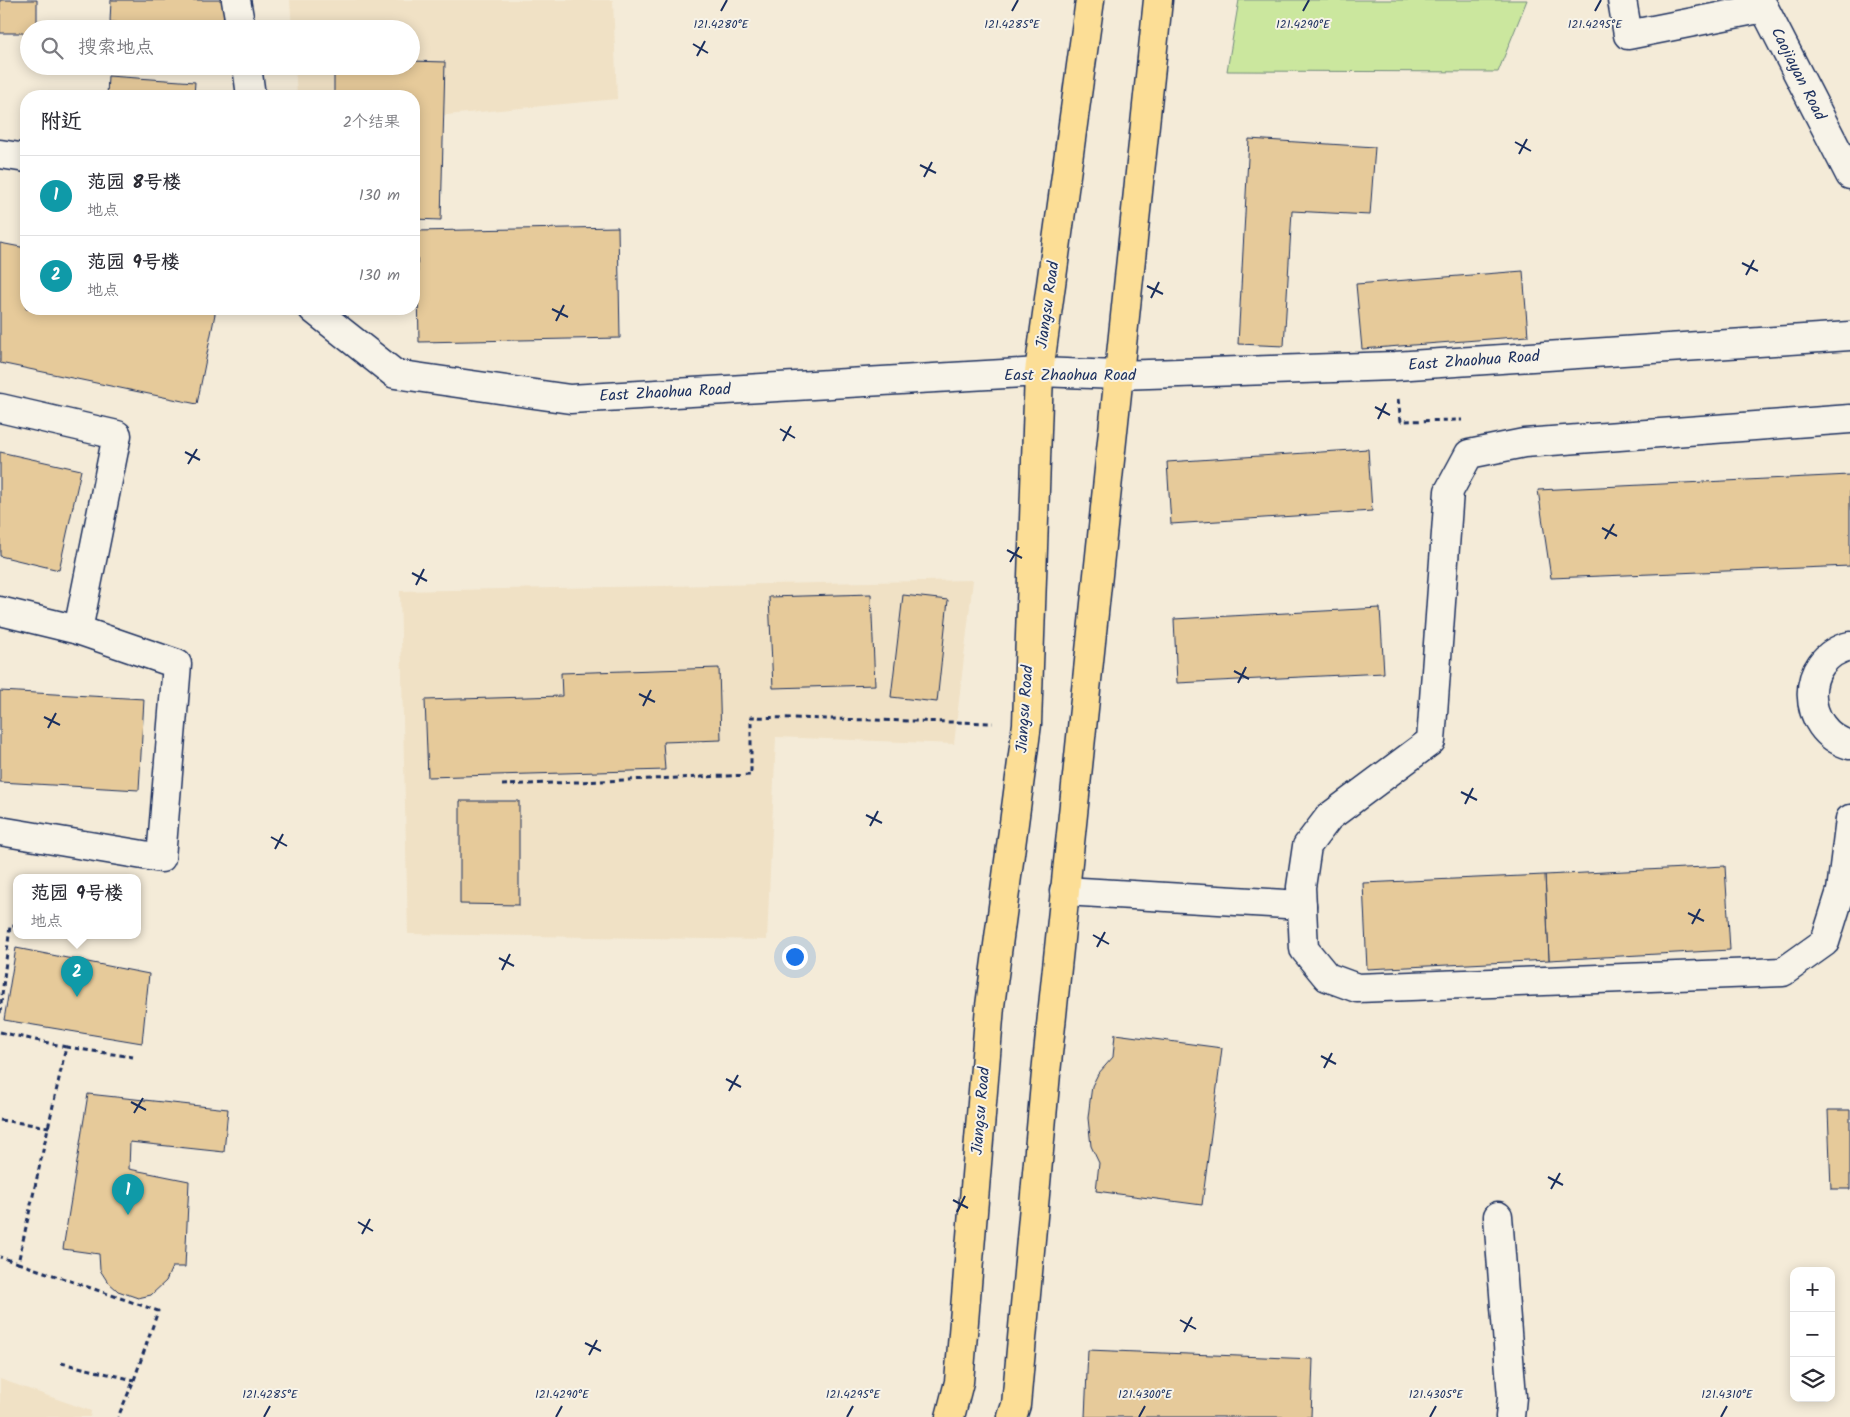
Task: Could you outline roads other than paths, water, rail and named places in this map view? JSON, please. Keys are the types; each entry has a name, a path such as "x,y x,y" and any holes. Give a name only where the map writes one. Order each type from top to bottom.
{"main road":[{"name":"Jiangsu Road","path":"950,1417 959,1382 990,1006 1027,724 1039,372 1090,0"},
{"path":"1012,1417 1016,1405 1064,891 1158,0"}],"street":[{"path":"236,0 239,20"},
{"path":"1622,0 1628,35 1762,4"},
{"name":"Caojiayan Road","path":"1762,4 1849,170"},
{"path":"248,75 250,90"},
{"path":"0,154 20,157"},
{"name":"East Zhaohua Road","path":"321,315 395,374 570,399 1039,372 1118,375 1396,366 1850,336"},
{"path":"0,408 117,435 78,630"},
{"path":"1850,418 1524,444 1469,454 1449,491 1430,741 1329,817 1307,846 1301,886 1304,949 1327,977 1357,988 1783,972 1825,942 1842,891 1850,818"},
{"path":"0,612 78,630 177,664 160,858 0,831"},
{"path":"1850,646 1842,648 1827,658 1817,671 1812,687 1812,704 1818,720 1828,734 1842,743 1850,745"},
{"path":"1064,891 1302,905"},
{"path":"1498,1216 1512,1397 1510,1417"}],"place":[{"name":"范园 9号楼","path":"77,997"},
{"name":"范园 8号楼","path":"128,1215"}]}
